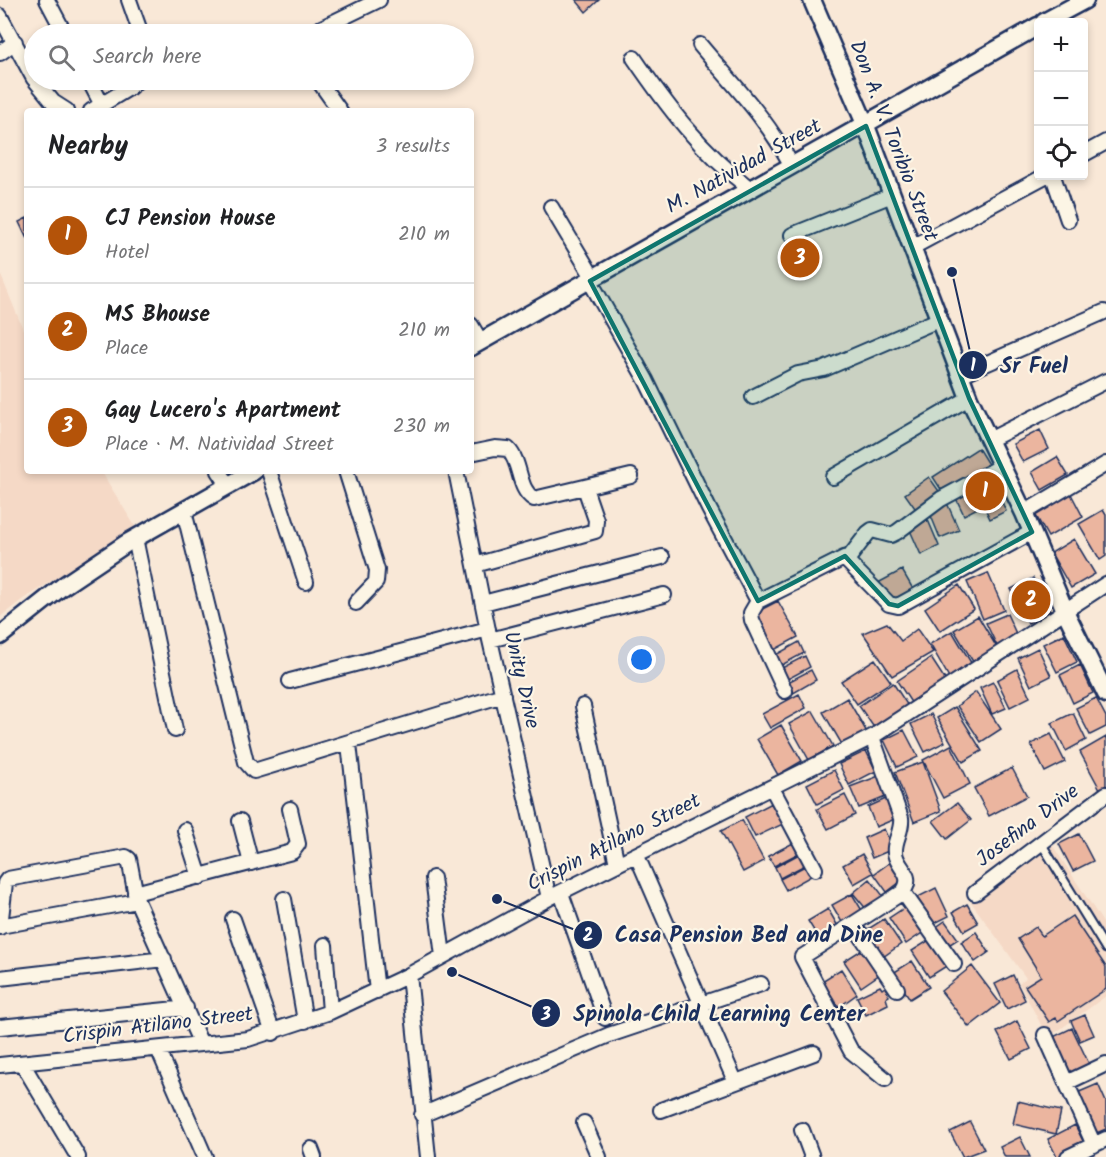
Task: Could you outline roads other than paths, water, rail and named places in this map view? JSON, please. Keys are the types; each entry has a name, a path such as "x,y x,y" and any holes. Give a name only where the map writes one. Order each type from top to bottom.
{"street":[{"path":"46,0 59,24"},
{"path":"129,0 137,24"},
{"path":"330,24 379,0"},
{"name":"Don A. V. Toribio Street","path":"812,0 866,126 969,398 1024,513 1066,613 1106,694"},
{"path":"1051,18 1084,0"},
{"path":"0,16 24,59"},
{"name":"M. Natividad Street","path":"476,344 592,280 749,188 866,126 1034,28"},
{"path":"0,53 15,42"},
{"path":"700,45 753,104 774,133 792,166"},
{"path":"634,58 705,152 749,188"},
{"path":"44,90 53,102 63,108"},
{"path":"92,90 97,108 126,90"},
{"path":"325,90 338,108"},
{"path":"1088,151 1106,142"},
{"path":"911,248 1038,180"},
{"path":"1054,180 1068,220"},
{"path":"792,235 891,195"},
{"path":"551,207 646,380 709,509 758,601"},
{"path":"960,375 1104,312"},
{"path":"753,397 798,374 824,369 938,320"},
{"path":"989,440 1106,381"},
{"path":"833,477 969,398"},
{"path":"474,452 495,448 508,449 518,464 526,492 534,499 631,476"},
{"path":"1024,513 1106,464"},
{"path":"785,691 752,620 751,613 758,601 835,561 848,559 872,530 891,535 941,499 1002,466"},
{"path":"221,474 229,486"},
{"path":"0,636 63,586 135,538 249,474"},
{"path":"270,474 306,582"},
{"path":"347,474 377,570 376,582 356,603"},
{"name":"Unity Drive","path":"457,474 503,695 555,895 605,1018"},
{"path":"475,565 595,531 596,520 585,488"},
{"path":"184,511 249,768 254,771 349,744 503,695"},
{"path":"848,559 889,604 898,606 1032,532"},
{"path":"135,538 175,730"},
{"path":"483,603 662,557"},
{"name":"Crispin Atilano Street","path":"0,1065 158,1049 273,1034 330,1012 409,975 555,895 872,737 1066,613 1106,584"},
{"path":"290,681 664,595"},
{"path":"583,706 617,864"},
{"path":"872,737 901,818 902,827 895,846 895,856 908,877 903,892 802,957 851,1051 885,1079"},
{"path":"349,744 377,991"},
{"path":"772,788 815,869"},
{"name":"Josefina Drive","path":"975,893 1106,794"},
{"path":"201,1044 136,897 131,862 126,857 12,877 4,884 0,927 136,897 296,850 298,844 290,809"},
{"path":"240,821 251,863"},
{"path":"184,831 200,877"},
{"path":"637,856 735,1081"},
{"path":"433,878 443,956"},
{"path":"903,892 954,964"},
{"path":"284,899 305,1021"},
{"path":"233,919 273,1034"},
{"path":"853,924 897,989"},
{"path":"325,945 330,1012"},
{"path":"0,978 164,959"},
{"path":"409,975 428,1157"},
{"path":"422,1115 609,1035 761,984"},
{"path":"0,1027 186,1008"},
{"path":"1045,1035 1066,1083 1100,1142 1068,1157"},
{"path":"158,1049 205,1157"},
{"path":"661,1110 814,1053"},
{"path":"22,1063 78,1157"},
{"path":"1066,1083 1106,1064"},
{"path":"584,1123 599,1157"},
{"path":"802,1130 812,1157"}],"lane":[{"path":"1041,843 1106,949"}],"place":[{"name":"Gay Lucero's Apartment","path":"800,258"},
{"name":"Sr Fuel","path":"952,272"},
{"name":"CJ Pension House","path":"985,491"},
{"name":"MS Bhouse","path":"1031,600"},
{"name":"Casa Pension Bed and Dine","path":"497,899"},
{"name":"Spinola Child Learning Center","path":"452,972"}]}
